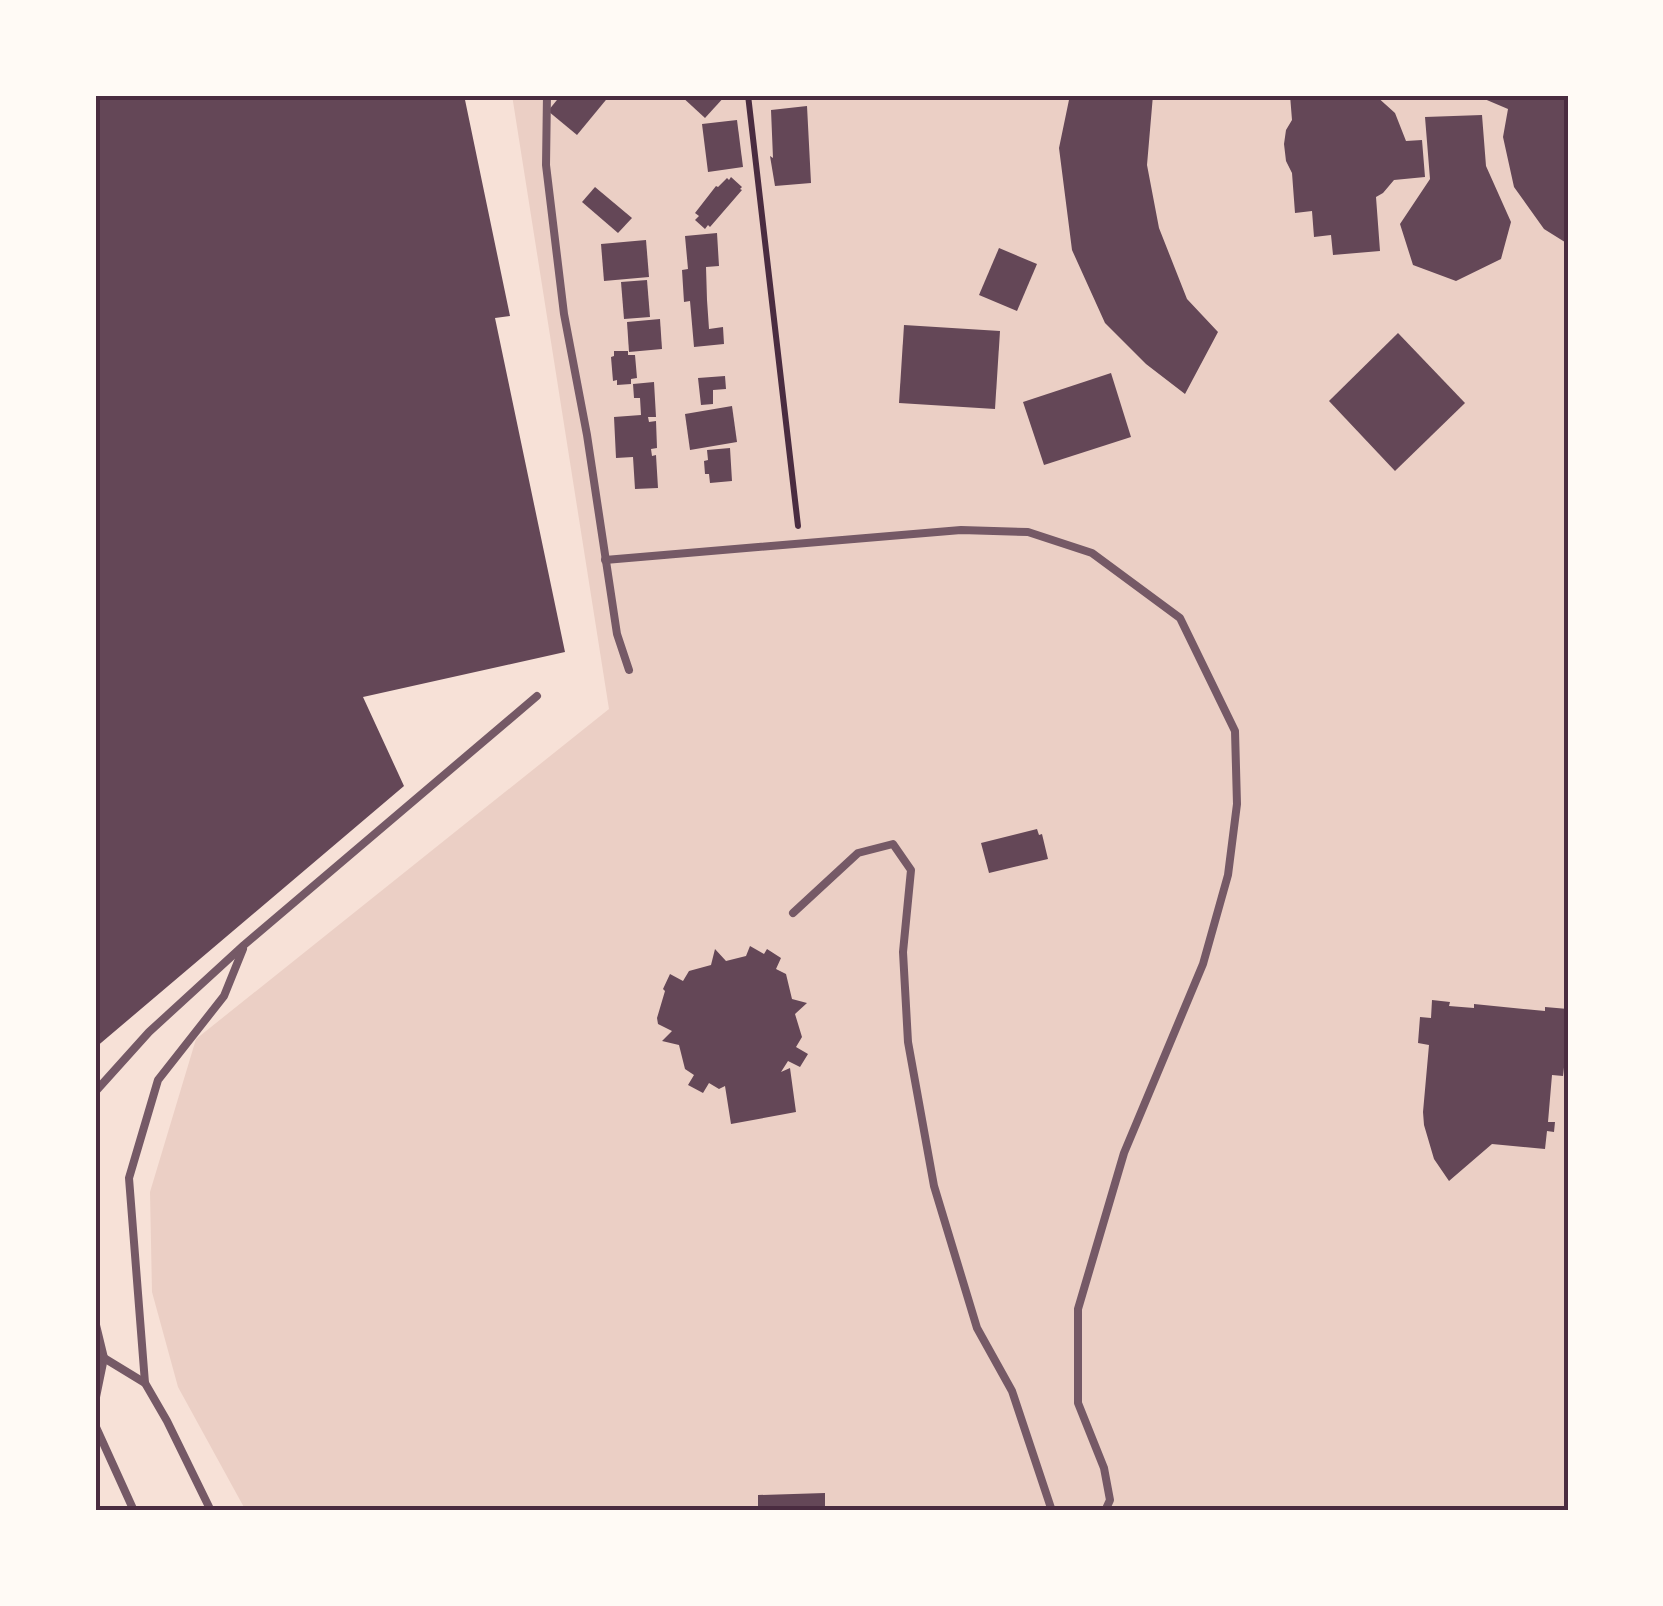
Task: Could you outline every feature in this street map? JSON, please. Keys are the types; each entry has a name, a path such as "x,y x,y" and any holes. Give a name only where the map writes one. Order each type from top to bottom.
{"lane":[{"path":"547,95 546,166 562,295 617,634 629,670"},
{"path":"605,560 961,530 1028,532 1092,553 1180,618 1234,731 1237,804 1228,875 1204,964 1124,1153 1078,1308 1078,1403 1104,1468 1110,1500 1104,1511"},
{"path":"95,1092 149,1032 244,945 536,696"},
{"path":"793,913 858,854 893,844 911,870 903,952 908,1042 934,1186 976,1328 1012,1390 1052,1511"},
{"path":"211,1511 145,1383 129,1178 158,1080 224,996 244,945"},
{"path":"95,1321 104,1358 95,1402"},
{"path":"104,1358 145,1383"},
{"path":"95,1425 134,1511"}],"path":[{"path":"748,95 800,542"}],"shaded area":[{"path":"512,95 1568,95 1568,1511 246,1511 178,1387 152,1292 150,1192 196,1039 609,709"}],"building":[{"path":"95,95 464,95 510,316 495,318 565,652 363,697 404,786 95,1048"},
{"path":"561,95 610,95 577,135 548,111"},
{"path":"680,95 726,95 705,118"},
{"path":"1070,95 1153,95 1147,165 1159,228 1187,299 1218,332 1185,394 1146,364 1105,323 1072,250 1059,148"},
{"path":"1290,95 1375,95 1395,113 1406,141 1422,140 1425,177 1394,180 1376,197 1380,251 1333,255 1331,235 1314,237 1312,211 1295,213 1292,173 1284,144 1292,120"},
{"path":"1475,95 1568,95 1568,244 1544,229 1514,187 1503,137 1508,109"},
{"path":"807,106 811,183 775,186 770,156 773,158 771,110"},
{"path":"1482,115 1486,166 1511,222 1501,259 1456,281 1413,265 1400,224 1430,179 1425,117"},
{"path":"737,120 743,167 708,172 702,124"},
{"path":"731,177 742,190 705,229 695,220 699,216 695,213 716,186"},
{"path":"595,187 632,218 618,233 582,202"},
{"path":"717,233 719,266 706,267 707,300 709,329 723,327 724,344 694,347 690,301 684,302 682,270 688,269 685,236"},
{"path":"646,240 649,277 604,281 601,244"},
{"path":"999,248 1037,264 1017,311 979,295"},
{"path":"647,280 650,317 624,319 621,282"},
{"path":"660,319 662,349 629,352 627,322"},
{"path":"904,325 1000,331 995,409 899,403"},
{"path":"1398,333 1465,403 1395,471 1329,401"},
{"path":"614,351 635,355 637,378 631,379 631,384 617,385 617,380 613,381"},
{"path":"1111,373 1131,437 1044,465 1023,402"},
{"path":"725,376 726,389 713,390 713,404 701,405 698,378"},
{"path":"654,382 656,417 648,417 649,422 656,421 657,448 651,449 652,456 656,455 658,488 635,489 633,457 616,458 614,417 641,415 640,398 634,398 633,384"},
{"path":"732,406 737,442 690,450 685,414"},
{"path":"730,448 732,481 710,483 709,474 705,474 707,450"},
{"path":"1037,829 1048,859 989,873 981,843"},
{"path":"750,946 764,954 767,949 781,958 776,969 786,974 792,999 807,1003 795,1014 802,1037 796,1047 808,1054 800,1067 788,1061 781,1072 790,1068 796,1112 731,1124 725,1086 719,1089 709,1083 703,1093 688,1085 694,1075 685,1069 679,1045 662,1041 672,1031 658,1024 657,1018 670,974 683,981 689,971 711,965 715,949 726,961 746,956"},
{"path":"1432,1000 1474,1008 1474,1004 1545,1011 1545,1007 1568,1009 1568,1048 1563,1076 1552,1075 1548,1122 1555,1122 1554,1132 1547,1131 1545,1149 1492,1144 1449,1181 1434,1159 1424,1125 1429,1045 1418,1043 1420,1017 1431,1018"},
{"path":"825,1493 825,1511 758,1511 758,1495"}]}
